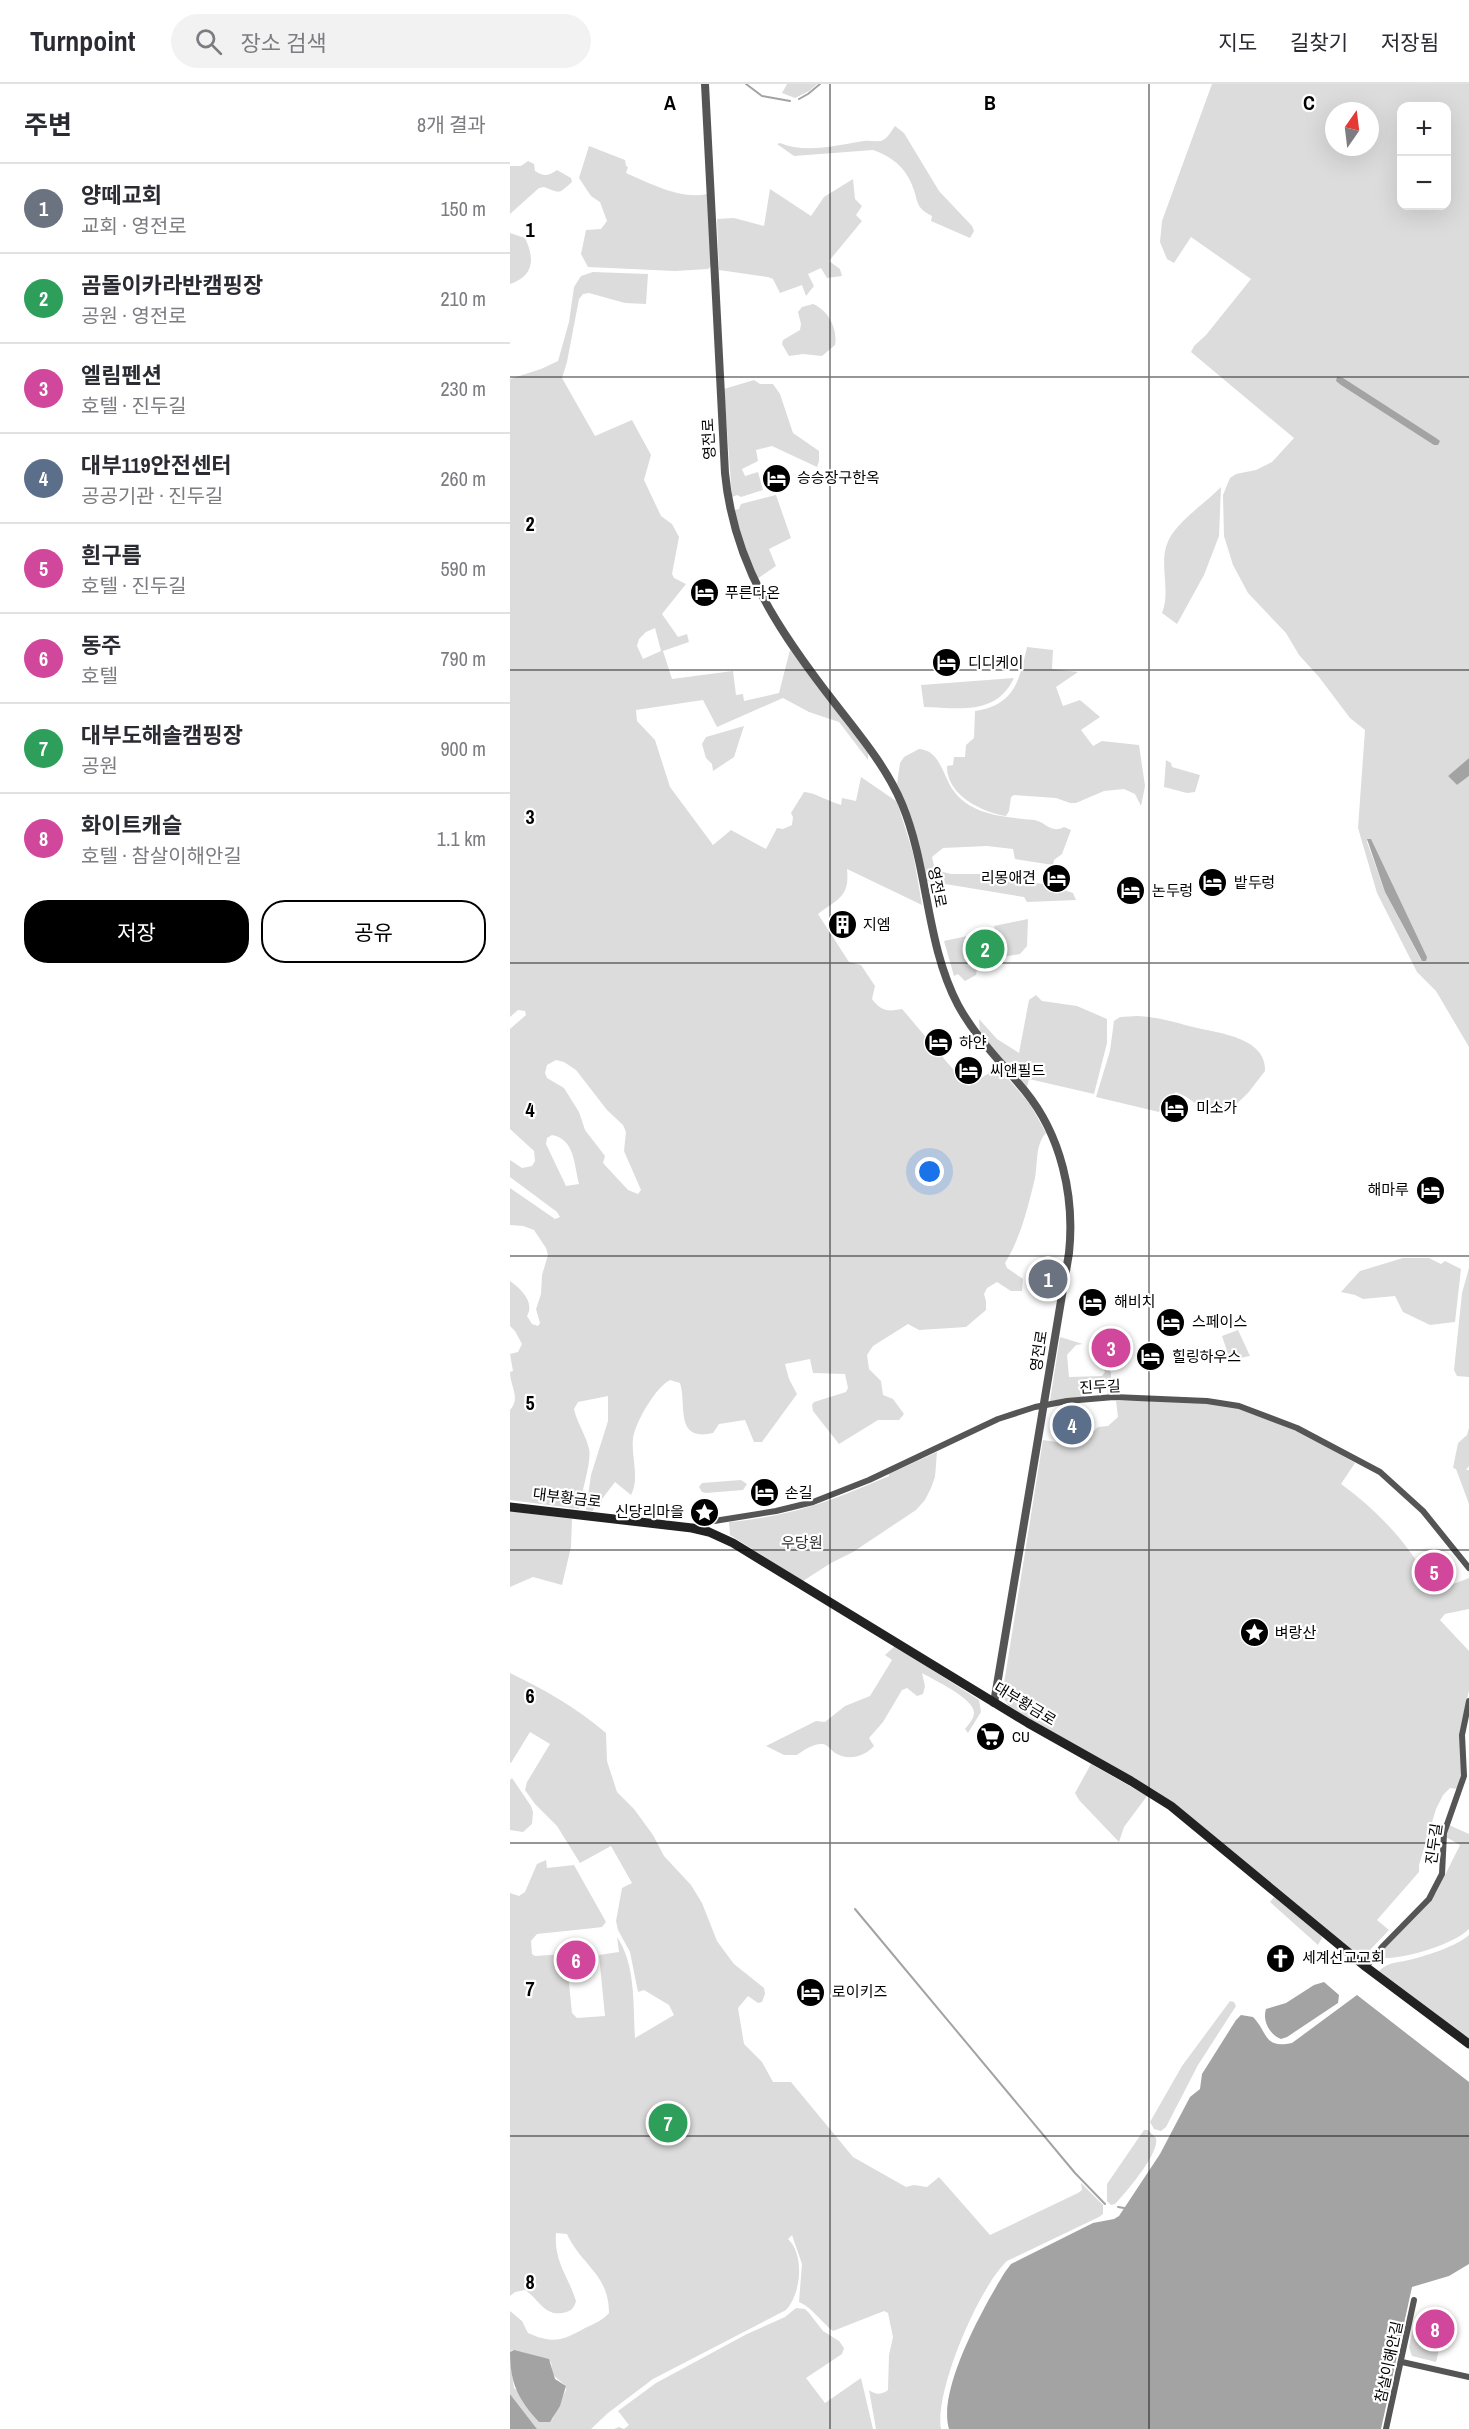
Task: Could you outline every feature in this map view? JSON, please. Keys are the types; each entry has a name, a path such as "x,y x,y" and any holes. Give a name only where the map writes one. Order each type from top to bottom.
{"main road":[{"name":"대부황금로","path":"510,1507 700,1529 732,1543 994,1703 1171,1806 1366,1967 1469,2044"}],"street":[{"name":"영전로","path":"705,84 724,462 735,529 751,573 772,616 879,762 897,792 911,831 936,946 951,989 978,1037 1034,1104 1048,1129 1060,1159 1068,1191 1070,1239 994,1703"},
{"name":"진두길","path":"700,1529 708,1522 776,1511 832,1495 998,1419 1044,1405 1104,1397 1222,1402 1265,1415 1332,1446 1389,1479 1423,1510 1469,1568"},
{"name":"진두길","path":"1366,1967 1382,1947 1429,1899 1442,1874 1444,1833 1464,1776 1462,1735 1469,1701"},
{"name":"참살이해안길","path":"1386,2429 1414,2300"},
{"path":"1402,2362 1469,2377"}],"green space":[{"path":"787,84 817,84 795,98 782,93"},
{"path":"1212,84 1469,84 1469,758 1448,776 1457,785 1469,776 1469,1047 1436,991 1417,972 1377,893 1358,828 1365,730 1350,718 1299,655 1286,633 1248,593 1233,565 1224,536 1223,495 1230,478 1272,462 1294,438 1191,352 1251,279 1191,237 1174,263 1167,259 1160,242 1162,221","holes":["1368,839 1371,840 1427,957 1421,960 1385,892 1367,842"]},
{"path":"895,126 904,133 939,191 972,226 974,231 970,238 931,221 932,216 922,210 905,173 886,155 873,150 794,156 777,144 811,148 878,141 887,137"},
{"path":"589,146 625,160 628,167 626,173 655,186 687,195 707,194 711,266 708,269 675,271 588,267 581,254 586,230 601,229 607,221 600,202 591,196 579,178"},
{"path":"528,161 534,164 535,171 538,173 546,175 557,170 571,178 572,182 559,192 544,187 539,188 510,214 510,166 521,166"},
{"path":"853,179 855,199 862,206 856,215 862,221 829,261 840,269 842,276 827,278 821,268 808,274 814,286 806,296 802,285 780,293 773,279 768,277 719,270 717,219 734,218 764,226 770,189 811,216 824,197"},
{"path":"510,233 525,238 531,260 524,276 510,284"},
{"path":"593,272 648,274 646,304 625,303 589,293 583,294 579,299 562,378 595,436 632,420 651,455 644,480 661,516 672,524 679,537 672,574 674,578 686,584 662,614 678,637 687,634 689,642 663,651 672,679 733,671 736,695 743,694 744,701 779,693 790,650 868,753 868,760 839,722 809,712 783,698 717,727 703,700 636,710 637,721 655,740 670,787 713,845 731,830 766,849 777,828 783,829 792,825 791,813 804,792 841,805 842,798 856,801 861,777 896,801 913,853 922,905 847,869 847,886 844,892 837,901 818,914 849,962 861,965 875,986 872,999 878,1006 888,1010 902,1009 969,1086 998,1067 1030,1104 1046,1133 1038,1149 1035,1178 1023,1222 1005,1263 1007,1268 1023,1279 1022,1291 1011,1291 997,1282 987,1288 984,1294 986,1310 966,1327 919,1330 908,1324 873,1346 867,1355 869,1369 881,1381 883,1395 893,1399 904,1414 899,1420 878,1420 839,1444 813,1411 812,1405 814,1402 846,1392 848,1388 845,1374 813,1373 810,1359 785,1364 789,1379 797,1394 762,1442 754,1442 745,1420 719,1424 713,1433 701,1434 692,1432 687,1427 684,1420 680,1383 670,1380 653,1397 635,1432 633,1446 635,1482 631,1495 615,1482 602,1499 601,1505 595,1504 593,1511 586,1510 591,1475 608,1421 608,1396 578,1402 574,1409 590,1454 579,1509 510,1500 510,1410 515,1396 510,1377 510,1372 513,1371 510,1354 518,1352 522,1344 510,1326 510,1281 526,1296 529,1306 527,1316 532,1324 538,1326 540,1323 536,1309 548,1255 534,1230 510,1225 510,1188 555,1219 560,1217 557,1212 510,1177 510,1160 522,1168 532,1166 535,1161 534,1151 510,1129 510,1029 526,1015 525,1011 518,1010 510,1017 510,379 558,361 569,322 574,287 581,276","holes":["655,628 661,651 643,659 637,646 639,639 646,632","556,1060 576,1070 607,1110 623,1125 626,1132 624,1151 641,1190 638,1194 628,1190 603,1163 605,1156 585,1130 579,1112 564,1088 547,1078 545,1073 547,1065","552,1135 560,1137 569,1147 579,1184 566,1186 546,1144 547,1138"]},
{"path":"813,304 831,321 836,339 835,345 822,356 803,354 789,356 782,344 783,340 800,330 798,312 802,307"},
{"path":"754,380 760,384 773,384 780,394 793,433 819,451 819,461 817,467 772,446 756,450 758,461 742,469 745,476 758,472 763,490 741,497 737,495 732,497 724,389"},
{"path":"1221,487 1219,536 1204,575 1177,624 1162,613 1167,544 1183,521"},
{"path":"776,495 791,538 769,549 776,566 757,579 734,510 739,509 741,504"},
{"path":"1027,647 1053,650 1052,669 1078,672 1056,687 1063,706 1080,700 1100,717 1081,730 1093,746 1102,741 1139,745 1145,786 1141,806 1135,794 1124,789 1104,791 1076,803 1056,798 1014,795 1011,797 1006,816 976,806 952,785 947,766 953,765 954,757 965,757 966,745 974,738 975,711 998,703 1013,690"},
{"path":"1014,678 997,699 987,704 963,708 924,707 921,685"},
{"path":"744,726 734,757 713,771 702,744 706,737"},
{"path":"919,749 932,754 953,790 969,805 990,814 1034,820 1052,828 1064,827 1071,830 1062,854 1054,860 1053,865 1015,859 1013,849 987,846 943,848 932,857 935,870 951,874 983,874 1049,885 1073,893 1076,900 1027,902 1024,897 927,881 913,823 897,784 900,763 904,757"},
{"path":"1166,760 1171,763 1172,767 1200,775 1195,792 1187,793 1164,787"},
{"path":"1028,919 1027,946 1020,954 997,958 995,953 978,964 976,975 965,981 958,974 954,976 944,941 995,930 994,926"},
{"path":"1036,995 1042,1001 1077,1006 1107,1019 1107,1043 1094,1094 1029,1079 1027,1087 980,1034 979,1019 997,1039 1019,1053 1029,1000"},
{"path":"1138,1016 1166,1020 1239,1038 1258,1051 1265,1071 1248,1093 1228,1112 1219,1113 1206,1110 1176,1092 1159,1112 1096,1097 1110,1051 1114,1021 1120,1017"},
{"path":"1403,1258 1429,1258 1441,1264 1445,1261 1461,1269 1455,1322 1430,1325 1403,1312 1395,1296 1363,1299 1341,1292 1360,1271"},
{"path":"1469,1268 1469,1377 1457,1376 1454,1370 1462,1293"},
{"path":"1238,1330 1250,1356 1230,1360 1222,1336"},
{"path":"1060,1337 1083,1344 1076,1345 1067,1355 1069,1377 1102,1376 1105,1372 1098,1350 1101,1352 1111,1373 1110,1394 1108,1395 1107,1384 1084,1386 1084,1397 1050,1401"},
{"path":"1116,1401 1174,1401 1232,1407 1264,1416 1296,1430 1355,1463 1341,1484 1356,1495 1394,1532 1416,1560 1435,1591 1469,1578 1469,1609 1445,1614 1440,1620 1469,1651 1469,1690 1461,1729 1461,1774 1458,1789 1450,1788 1443,1795 1436,1809 1419,1865 1419,1872 1377,1920 1389,1930 1369,1951 1352,1950 1207,1832 1009,1706 1002,1696 1043,1440 1063,1443 1083,1442 1098,1427 1108,1426 1118,1417"},
{"path":"1469,1428 1469,1466 1466,1470 1469,1470 1469,1504 1456,1469 1453,1468 1458,1443 1467,1435"},
{"name":"우당원","path":"937,1452 935,1477 925,1500 916,1510 853,1552 803,1581 730,1535 729,1522 773,1516 830,1500 889,1476"},
{"path":"741,1480 747,1484 743,1490 706,1493 702,1492 699,1487 702,1483"},
{"path":"510,1511 572,1519 571,1547 562,1585 533,1577 510,1587"},
{"path":"895,1646 979,1700 981,1712 968,1733 965,1729 973,1717 973,1708 953,1690 922,1673 925,1686 923,1694 917,1696 907,1688 902,1690 883,1722 869,1738 874,1746 861,1755 845,1757 823,1744 813,1746 797,1755 784,1755 766,1746 816,1721 825,1722 845,1706 870,1696 892,1660 885,1655"},
{"path":"510,1673 584,1715 606,1733 607,1761 617,1792 634,1809 653,1835 664,1856 691,1885 702,1903 717,1941 734,1964 764,1988 765,1994 762,2002 758,2003 748,1996 738,2008 744,2044 762,2062 773,2082 791,2082 853,2157 906,2187 914,2185 927,2187 939,2177 990,2235 1078,2193 1082,2190 1081,2183 1103,2205 1103,2214 1099,2217 1007,2261 996,2274 972,2316 951,2366 944,2391 941,2429 876,2429 869,2390 878,2394 888,2390 889,2355 893,2337 888,2313 884,2311 833,2331 809,2308 799,2302 802,2264 792,2235 788,2239 797,2255 799,2274 795,2294 786,2310 653,2379 591,2429 537,2429 510,2394 510,2359 514,2388 552,2420 566,2386 553,2375 551,2362 512,2350 510,2352 510,2311 522,2321 528,2333 551,2340 570,2336 598,2322 609,2313 608,2300 599,2279 579,2254 567,2234 556,2233 556,2243 559,2261 576,2301 573,2308 562,2313 550,2312 525,2290 515,2292 510,2296 510,1893 519,1896 525,1892 537,1864 546,1860 547,1868 574,1865 606,1922 602,1927 537,1934 531,1941 532,1954 535,1956 566,1954 572,2013 577,2018 605,2016 599,1955 619,1952 617,1937 628,1960 631,1973 635,2038 674,2015 669,2005 644,1990 638,1992 630,1952 618,1930 616,1921 622,1888 632,1883 611,1846 580,1863 557,1826 535,1804 525,1790 527,1782 550,1744 530,1732 510,1762"},
{"path":"1091,1764 1147,1796 1124,1827 1119,1842 1075,1793"},
{"path":"512,1778 533,1812 532,1824 523,1832 510,1830 510,1780"},
{"path":"1449,1825 1469,1834 1469,1929 1462,1935 1428,1950 1382,1958 1385,1948 1436,1893 1460,1845 1446,1837"},
{"path":"1274,1897 1320,1933 1322,1938 1318,1945 1270,1902"},
{"path":"1469,1935 1469,2039 1379,1971 1390,1964 1442,1950"},
{"path":"1230,2001 1236,2006 1198,2065 1166,2127 1161,2131 1154,2129 1150,2122 1182,2066"},
{"path":"1144,2130 1148,2130 1156,2138 1153,2153 1134,2182 1115,2204 1111,2205 1107,2201 1107,2184"},
{"path":"796,2308 805,2309 823,2331 839,2341 844,2348 842,2354 806,2378 825,2403 861,2378 873,2429 624,2429 629,2425 618,2411 656,2383 747,2334 785,2317"},
{"path":"1415,2319 1444,2328 1436,2362 1412,2356 1409,2347"}],"shaded area":[{"path":"1337,377 1343,378 1436,438 1440,441 1438,445 1434,445 1341,385 1336,381"},
{"path":"1469,758 1469,776 1457,785 1448,776"},
{"path":"1367,839 1371,839 1427,957 1426,961 1422,961 1385,892"},
{"path":"1324,1982 1339,1995 1338,2003 1287,2037 1281,2039 1273,2034 1266,2023 1266,2009 1286,2003 1314,1985"},
{"path":"1357,1995 1469,2082 1469,2264 1449,2276 1412,2287 1381,2429 949,2429 947,2412 956,2371 975,2326 1005,2272 1011,2264 1093,2223 1119,2216 1160,2154 1190,2097 1200,2089 1202,2074 1236,2020 1241,2015 1253,2017 1271,2041 1276,2044 1292,2043"},
{"path":"514,2350 549,2359 555,2379 566,2386 560,2406 550,2422 539,2422 517,2390 510,2363 510,2352"},
{"path":"510,2394 537,2429 510,2429"}],"waterway":[{"path":"746,84 762,96 790,101"},
{"path":"799,99 820,84"},
{"path":"855,1909 1075,2173 1105,2204"},
{"path":"1118,2207 1124,2208"}],"place":[{"name":"승승장구한옥","path":"776,478"},
{"name":"푸른다온","path":"704,593"},
{"name":"디디케이","path":"947,663"},
{"name":"리몽애견","path":"1057,878"},
{"name":"밭두렁","path":"1213,883"},
{"name":"논두렁","path":"1131,891"},
{"name":"지엠","path":"842,925"},
{"name":"곰돌이카라반캠핑장","path":"985,949"},
{"name":"하얀","path":"938,1043"},
{"name":"씨앤필드","path":"969,1071"},
{"name":"미소가","path":"1175,1108"},
{"name":"해마루","path":"1430,1190"},
{"name":"양떼교회","path":"1048,1279"},
{"name":"해비치","path":"1093,1302"},
{"name":"스페이스","path":"1171,1322"},
{"name":"엘림펜션","path":"1111,1348"},
{"name":"힐링하우스","path":"1151,1357"},
{"name":"대부119안전센터","path":"1072,1425"},
{"name":"손길","path":"764,1493"},
{"name":"신당리마을","path":"705,1512"},
{"name":"흰구름","path":"1434,1572"},
{"name":"벼랑산","path":"1254,1633"},
{"name":"CU","path":"991,1737"},
{"name":"세계선교교회","path":"1281,1958"},
{"name":"동주","path":"576,1960"},
{"name":"로이키즈","path":"811,1992"},
{"name":"대부도해솔캠핑장","path":"668,2123"},
{"name":"화이트캐슬","path":"1435,2329"}]}
